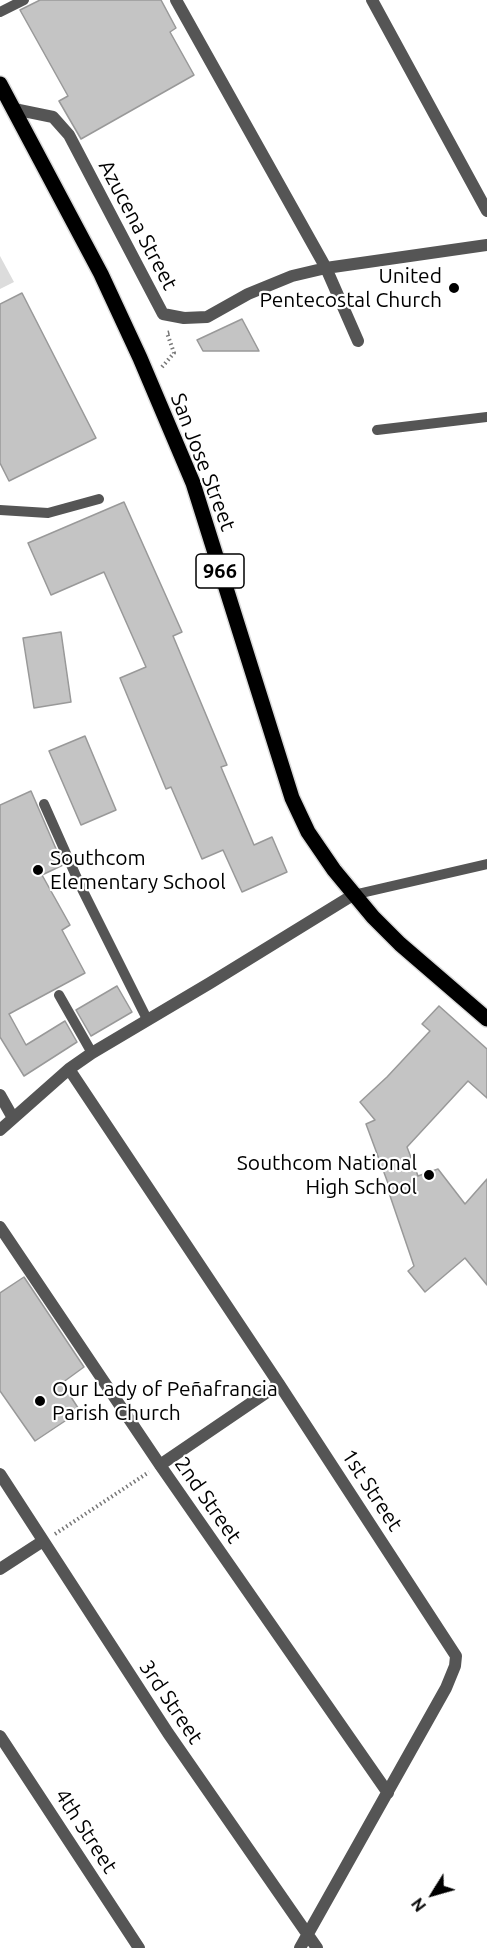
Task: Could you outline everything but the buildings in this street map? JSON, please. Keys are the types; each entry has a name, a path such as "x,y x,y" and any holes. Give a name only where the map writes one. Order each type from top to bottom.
{"main road":[{"name":"San Jose Street","path":"0,84 101,274 193,483 292,798 308,832 353,895 400,944 487,1019"}],"street":[{"path":"176,0 326,268 358,341"},
{"path":"372,0 487,212"},
{"name":"Azucena Street","path":"14,109 53,117 69,135 163,314 184,318 207,317 248,294 292,276 326,268 487,245"},
{"path":"0,1130 69,1069 92,1053 353,895"},
{"name":"1st Street","path":"69,1069 279,1384 456,1656 447,1688 300,1948"},
{"path":"0,1095 13,1118"},
{"name":"2nd Street","path":"0,1227 160,1465 388,1793"},
{"path":"160,1465 279,1384"},
{"name":"3rd Street","path":"0,1474 168,1733 317,1948"},
{"path":"0,1569 43,1541"},
{"name":"4th Street","path":"0,1736 139,1948"}],"lane":[{"path":"0,12 24,0"},
{"path":"377,430 487,417"},
{"path":"0,510 48,513 99,499"},
{"path":"44,804 80,885 147,1019"},
{"path":"353,895 487,864"},
{"path":"59,994 92,1053"}],"path":[{"path":"150,381 174,353 167,333"},
{"path":"43,1541 160,1465"}],"shaded area":[{"path":"0,256 14,282 0,289"}],"place":[{"name":"United Pentecostal Church","path":"454,288"},
{"name":"Southcom Elementary School","path":"38,870"},
{"name":"Southcom National High School","path":"429,1175"},
{"name":"Our Lady of Peñafrancia Parish Church","path":"40,1401"}]}
